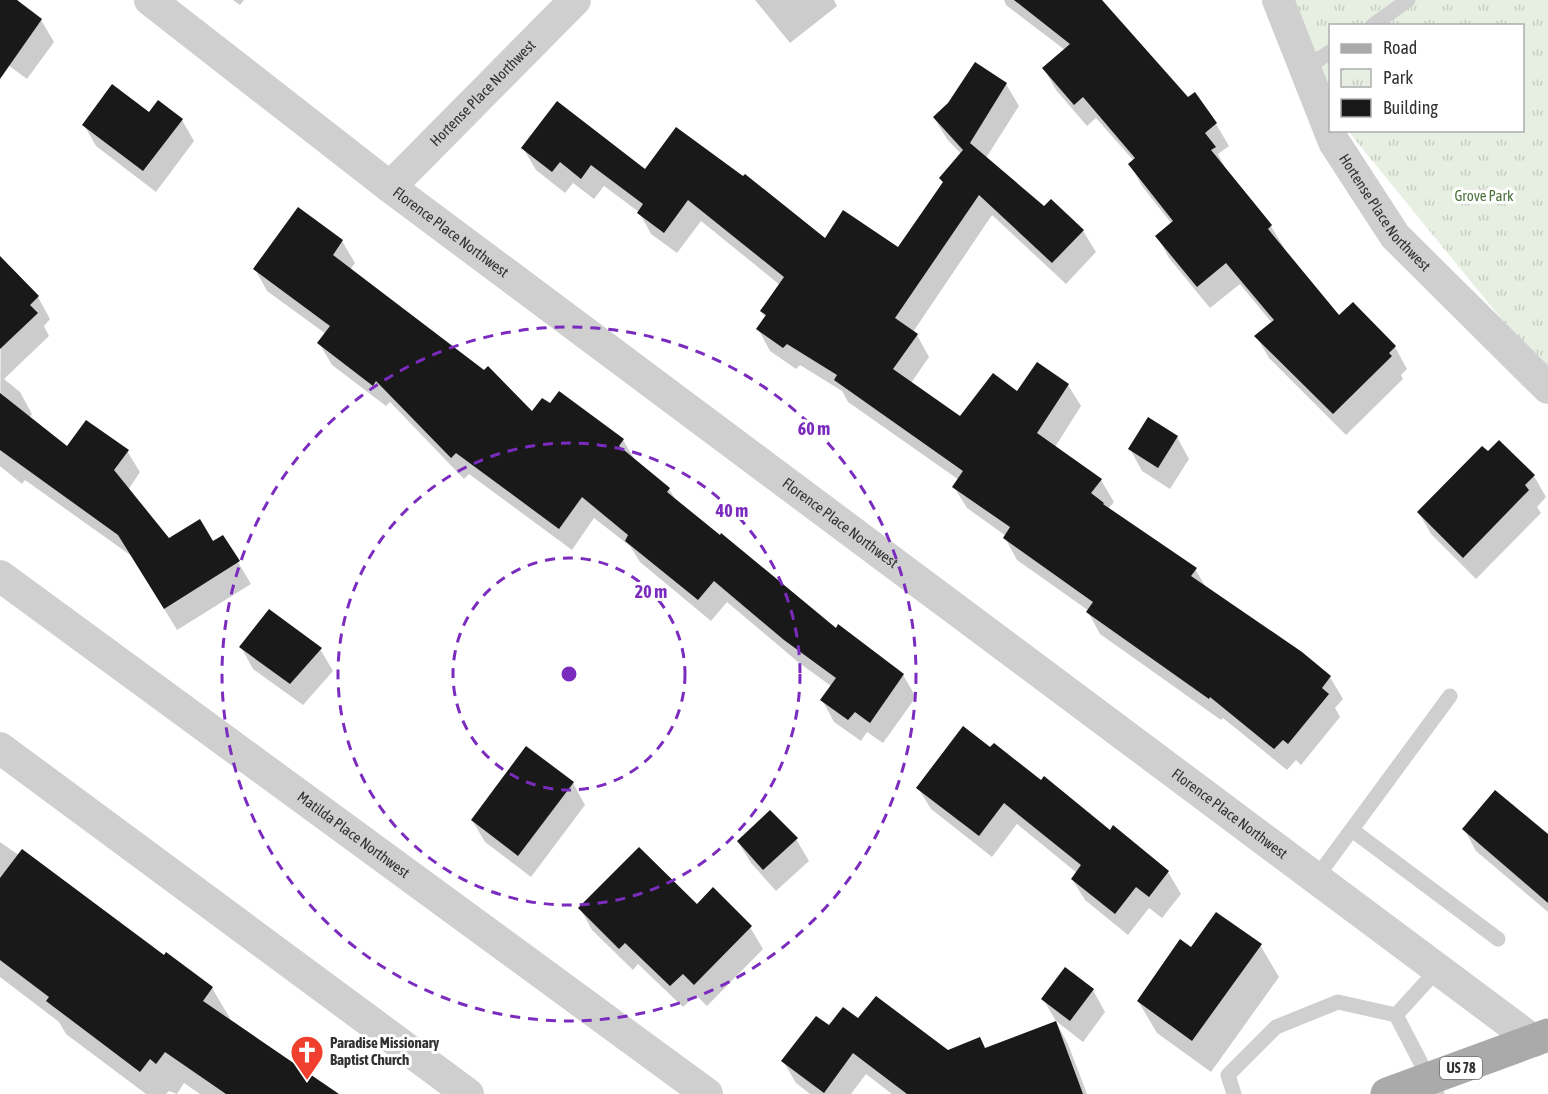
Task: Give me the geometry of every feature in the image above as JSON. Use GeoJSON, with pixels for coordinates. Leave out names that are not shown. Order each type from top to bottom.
{"type":"FeatureCollection","features":[{"type":"Feature","properties":{"kind":"main road","name":"US 78"},"geometry":{"type":"LineString","coordinates":[[1388,1094],[1433,1086],[1541,1038]]}},
{"type":"Feature","properties":{"kind":"street","name":"Florence Place Northwest"},"geometry":{"type":"LineString","coordinates":[[150,0],[390,187],[1438,969],[1541,1038]]}},
{"type":"Feature","properties":{"kind":"street","name":"Hortense Place Northwest"},"geometry":{"type":"LineString","coordinates":[[390,187],[575,0]]}},
{"type":"Feature","properties":{"kind":"street","name":"Hortense Place Northwest"},"geometry":{"type":"LineString","coordinates":[[1278,0],[1318,60],[1329,113]]}},
{"type":"Feature","properties":{"kind":"street","name":"Hortense Place Northwest"},"geometry":{"type":"LineString","coordinates":[[1333,132],[1335,142],[1395,236],[1548,388]]}},
{"type":"Feature","properties":{"kind":"street","name":"Matilda Place Northwest"},"geometry":{"type":"LineString","coordinates":[[0,576],[706,1094]]}},
{"type":"Feature","properties":{"kind":"street"},"geometry":{"type":"LineString","coordinates":[[0,748],[468,1094]]}},
{"type":"Feature","properties":{"kind":"lane"},"geometry":{"type":"LineString","coordinates":[[1375,24],[1408,0]]}},
{"type":"Feature","properties":{"kind":"lane"},"geometry":{"type":"LineString","coordinates":[[1316,878],[1450,696]]}},
{"type":"Feature","properties":{"kind":"lane"},"geometry":{"type":"LineString","coordinates":[[1352,830],[1498,939]]}},
{"type":"Feature","properties":{"kind":"lane"},"geometry":{"type":"LineString","coordinates":[[1396,1015],[1438,969]]}},
{"type":"Feature","properties":{"kind":"lane"},"geometry":{"type":"LineString","coordinates":[[1234,1094],[1228,1075],[1276,1027],[1338,1002],[1396,1015],[1433,1086]]}},
{"type":"Feature","properties":{"kind":"green space","name":"Grove Park"},"geometry":{"type":"Polygon","coordinates":[[[1283,0],[1548,0],[1548,376],[1349,132],[1524,132],[1524,24],[1329,24],[1329,100],[1283,0]]]}},
{"type":"Feature","properties":{"kind":"building"},"geometry":{"type":"Polygon","coordinates":[[[0,0],[17,0],[42,19],[0,79],[0,0]]]}},
{"type":"Feature","properties":{"kind":"building"},"geometry":{"type":"Polygon","coordinates":[[[1014,0],[1102,0],[1188,97],[1195,92],[1217,123],[1205,133],[1216,147],[1211,150],[1272,225],[1268,229],[1339,315],[1353,302],[1396,346],[1389,353],[1392,356],[1333,414],[1254,336],[1274,320],[1226,263],[1197,287],[1155,236],[1173,221],[1128,164],[1135,158],[1083,97],[1074,105],[1042,68],[1070,44],[1014,0]]]}},
{"type":"Feature","properties":{"kind":"building"},"geometry":{"type":"Polygon","coordinates":[[[975,62],[1007,83],[970,143],[1044,206],[1051,199],[1084,230],[1052,263],[979,195],[895,318],[918,334],[893,369],[960,416],[993,373],[1017,391],[1037,362],[1069,384],[1037,433],[1102,479],[1091,493],[1103,504],[1197,568],[1191,576],[1302,652],[1331,676],[1322,688],[1329,694],[1288,744],[1283,740],[1274,749],[1210,697],[1209,699],[1086,612],[1093,602],[1003,538],[1010,527],[952,487],[963,471],[834,380],[837,375],[787,344],[783,348],[756,329],[766,315],[760,311],[784,277],[688,200],[664,233],[637,213],[643,204],[591,165],[581,179],[560,162],[552,172],[521,148],[557,101],[645,169],[676,127],[743,176],[745,174],[825,238],[843,210],[898,247],[943,182],[939,178],[963,150],[933,117],[948,103],[975,62]]]}},
{"type":"Feature","properties":{"kind":"building"},"geometry":{"type":"Polygon","coordinates":[[[112,84],[149,112],[158,100],[183,119],[143,171],[82,125],[112,84]]]}},
{"type":"Feature","properties":{"kind":"building"},"geometry":{"type":"Polygon","coordinates":[[[298,207],[343,240],[333,255],[484,370],[488,366],[532,411],[542,398],[550,403],[559,391],[624,439],[619,446],[670,488],[667,492],[720,535],[721,533],[836,628],[838,624],[904,674],[870,723],[855,712],[848,720],[820,700],[836,678],[784,640],[714,581],[698,600],[625,541],[628,535],[582,497],[559,529],[456,453],[451,458],[376,381],[373,386],[317,343],[330,326],[253,269],[298,207]]]}},
{"type":"Feature","properties":{"kind":"building"},"geometry":{"type":"Polygon","coordinates":[[[0,256],[39,296],[30,305],[38,313],[0,349],[0,256]]]}},
{"type":"Feature","properties":{"kind":"building"},"geometry":{"type":"Polygon","coordinates":[[[0,393],[67,446],[86,420],[129,450],[114,470],[169,538],[200,519],[213,541],[223,535],[240,561],[164,609],[118,535],[0,450],[0,393]]]}},
{"type":"Feature","properties":{"kind":"building"},"geometry":{"type":"Polygon","coordinates":[[[1148,417],[1178,436],[1158,468],[1128,449],[1148,417]]]}},
{"type":"Feature","properties":{"kind":"building"},"geometry":{"type":"Polygon","coordinates":[[[1499,440],[1535,475],[1525,485],[1529,490],[1463,558],[1417,512],[1482,446],[1488,451],[1499,440]]]}},
{"type":"Feature","properties":{"kind":"building"},"geometry":{"type":"Polygon","coordinates":[[[269,609],[322,648],[290,684],[239,647],[269,609]]]}},
{"type":"Feature","properties":{"kind":"building"},"geometry":{"type":"Polygon","coordinates":[[[963,726],[990,747],[994,743],[1041,780],[1044,776],[1110,830],[1113,825],[1169,871],[1149,897],[1136,887],[1115,914],[1071,879],[1081,865],[1004,803],[979,836],[916,788],[963,726]]]}},
{"type":"Feature","properties":{"kind":"building"},"geometry":{"type":"Polygon","coordinates":[[[526,746],[574,782],[518,856],[471,820],[526,746]]]}},
{"type":"Feature","properties":{"kind":"building"},"geometry":{"type":"Polygon","coordinates":[[[1495,790],[1548,834],[1548,903],[1462,829],[1495,790]]]}},
{"type":"Feature","properties":{"kind":"building"},"geometry":{"type":"Polygon","coordinates":[[[770,810],[798,838],[763,870],[737,841],[770,810]]]}},
{"type":"Feature","properties":{"kind":"building"},"geometry":{"type":"Polygon","coordinates":[[[639,847],[697,904],[713,887],[752,926],[694,985],[683,974],[670,986],[625,943],[619,949],[578,908],[639,847]]]}},
{"type":"Feature","properties":{"kind":"building"},"geometry":{"type":"Polygon","coordinates":[[[22,849],[164,955],[166,952],[213,987],[203,1001],[339,1094],[226,1094],[165,1052],[156,1064],[150,1059],[140,1072],[46,1001],[49,997],[0,960],[0,878],[22,849]]]}},
{"type":"Feature","properties":{"kind":"building"},"geometry":{"type":"Polygon","coordinates":[[[1216,912],[1262,944],[1192,1041],[1137,1001],[1180,939],[1191,947],[1216,912]]]}},
{"type":"Feature","properties":{"kind":"building"},"geometry":{"type":"Polygon","coordinates":[[[1065,967],[1094,989],[1070,1021],[1041,999],[1065,967]]]}},
{"type":"Feature","properties":{"kind":"building"},"geometry":{"type":"Polygon","coordinates":[[[876,996],[948,1050],[980,1037],[985,1048],[1056,1021],[1083,1094],[907,1094],[853,1053],[824,1093],[781,1061],[816,1016],[829,1025],[843,1007],[858,1018],[876,996]]]}},
{"type":"Feature","properties":{"kind":"place","name":"Paradise Missionary Baptist Church"},"geometry":{"type":"Point","coordinates":[307,1081]}}]}
